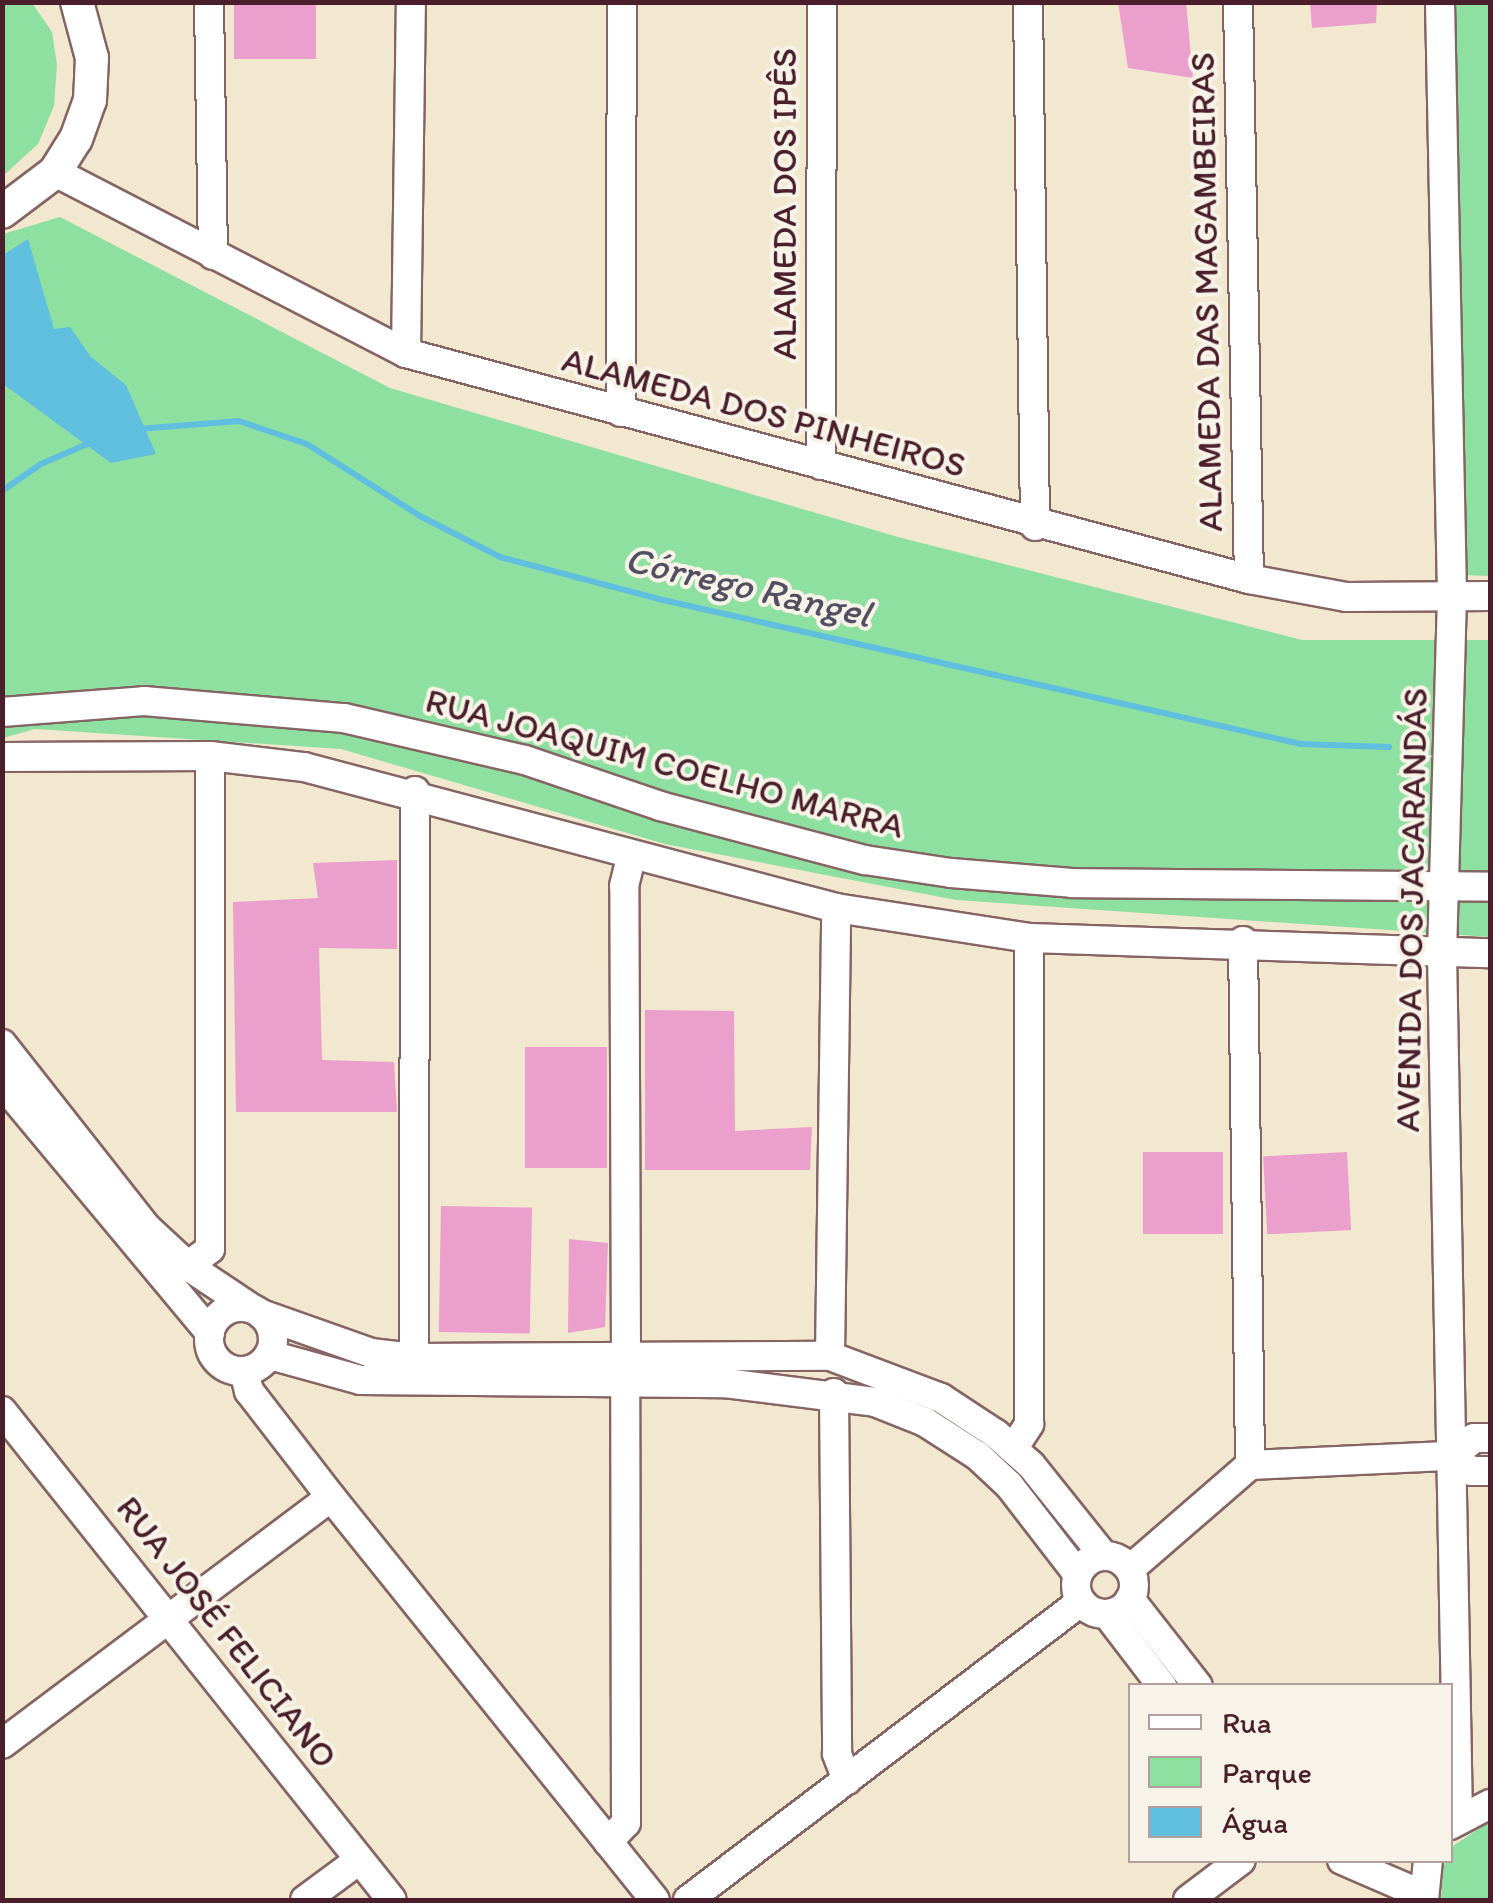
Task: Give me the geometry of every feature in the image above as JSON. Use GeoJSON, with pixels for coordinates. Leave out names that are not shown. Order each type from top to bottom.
{"type":"FeatureCollection","features":[{"type":"Feature","properties":{"kind":"main road"},"geometry":{"type":"LineString","coordinates":[[2,212],[55,172],[90,100],[92,58],[78,2]]}},
{"type":"Feature","properties":{"kind":"street"},"geometry":{"type":"LineString","coordinates":[[210,2],[213,256]]}},
{"type":"Feature","properties":{"kind":"street"},"geometry":{"type":"LineString","coordinates":[[406,353],[411,2]]}},
{"type":"Feature","properties":{"kind":"street"},"geometry":{"type":"LineString","coordinates":[[621,412],[622,2]]}},
{"type":"Feature","properties":{"kind":"street","name":"ALAMEDA DOS IPÊS"},"geometry":{"type":"LineString","coordinates":[[821,465],[822,2]]}},
{"type":"Feature","properties":{"kind":"street"},"geometry":{"type":"LineString","coordinates":[[1028,2],[1035,526]]}},
{"type":"Feature","properties":{"kind":"street","name":"ALAMEDA DAS MAGAMBEIRAS"},"geometry":{"type":"LineString","coordinates":[[1238,2],[1249,580]]}},
{"type":"Feature","properties":{"kind":"street","name":"AVENIDA DOS JACARANDÁS"},"geometry":{"type":"LineString","coordinates":[[1440,2],[1452,596],[1442,953],[1452,1456],[1454,1822]]}},
{"type":"Feature","properties":{"kind":"street","name":"ALAMEDA DOS PINHEIROS"},"geometry":{"type":"LineString","coordinates":[[55,172],[406,353],[1035,526],[1249,580],[1346,597],[1490,596]]}},
{"type":"Feature","properties":{"kind":"street","name":"RUA JOAQUIM COELHO MARRA"},"geometry":{"type":"LineString","coordinates":[[2,712],[144,700],[344,718],[525,760],[660,806],[865,860],[951,873],[1072,882],[1490,887]]}},
{"type":"Feature","properties":{"kind":"street"},"geometry":{"type":"LineString","coordinates":[[2,758],[210,756],[414,791],[632,856],[836,908],[1029,938],[1243,941],[1490,953]]}},
{"type":"Feature","properties":{"kind":"street"},"geometry":{"type":"LineString","coordinates":[[188,1266],[210,1248],[210,756]]}},
{"type":"Feature","properties":{"kind":"street"},"geometry":{"type":"LineString","coordinates":[[414,791],[414,1358]]}},
{"type":"Feature","properties":{"kind":"street"},"geometry":{"type":"LineString","coordinates":[[626,1355],[624,886],[632,856]]}},
{"type":"Feature","properties":{"kind":"street"},"geometry":{"type":"LineString","coordinates":[[830,1356],[836,908]]}},
{"type":"Feature","properties":{"kind":"street"},"geometry":{"type":"LineString","coordinates":[[1013,1450],[1028,1424],[1029,938]]}},
{"type":"Feature","properties":{"kind":"street"},"geometry":{"type":"LineString","coordinates":[[1243,941],[1250,1464]]}},
{"type":"Feature","properties":{"kind":"street"},"geometry":{"type":"LineString","coordinates":[[2,1044],[147,1228],[188,1266],[256,1311],[371,1353],[414,1358],[830,1356],[940,1398],[1013,1450],[1103,1555],[1130,1569]]}},
{"type":"Feature","properties":{"kind":"street"},"geometry":{"type":"LineString","coordinates":[[2,1083],[210,1333],[215,1359],[244,1372],[250,1391],[331,1497],[655,1900]]}},
{"type":"Feature","properties":{"kind":"street"},"geometry":{"type":"LineString","coordinates":[[210,1333],[228,1310],[256,1311],[274,1334],[270,1356]]}},
{"type":"Feature","properties":{"kind":"street"},"geometry":{"type":"LineString","coordinates":[[244,1372],[270,1356],[360,1380],[625,1383],[834,1393],[925,1422],[978,1456],[1106,1605],[1160,1683]]}},
{"type":"Feature","properties":{"kind":"street"},"geometry":{"type":"LineString","coordinates":[[608,1842],[626,1824],[625,1383]]}},
{"type":"Feature","properties":{"kind":"street"},"geometry":{"type":"LineString","coordinates":[[834,1393],[838,1754],[847,1780]]}},
{"type":"Feature","properties":{"kind":"street","name":"RUA JOSÉ FELICIANO"},"geometry":{"type":"LineString","coordinates":[[2,1411],[392,1900]]}},
{"type":"Feature","properties":{"kind":"street"},"geometry":{"type":"LineString","coordinates":[[688,1900],[847,1780],[1106,1605],[1130,1569],[1250,1464],[1452,1456],[1474,1438],[1490,1438]]}},
{"type":"Feature","properties":{"kind":"street"},"geometry":{"type":"LineString","coordinates":[[1452,1456],[1471,1471],[1490,1471]]}},
{"type":"Feature","properties":{"kind":"street"},"geometry":{"type":"LineString","coordinates":[[2,1744],[331,1497]]}},
{"type":"Feature","properties":{"kind":"street"},"geometry":{"type":"LineString","coordinates":[[1078,1573],[1103,1555]]}},
{"type":"Feature","properties":{"kind":"street"},"geometry":{"type":"LineString","coordinates":[[1106,1605],[1195,1683]]}},
{"type":"Feature","properties":{"kind":"street"},"geometry":{"type":"LineString","coordinates":[[1454,1822],[1490,1804]]}},
{"type":"Feature","properties":{"kind":"street"},"geometry":{"type":"LineString","coordinates":[[305,1900],[359,1860]]}},
{"type":"Feature","properties":{"kind":"street"},"geometry":{"type":"LineString","coordinates":[[1188,1900],[1237,1863]]}},
{"type":"Feature","properties":{"kind":"street"},"geometry":{"type":"LineString","coordinates":[[1349,1863],[1416,1892],[1422,1900]]}},
{"type":"Feature","properties":{"kind":"street"},"geometry":{"type":"LineString","coordinates":[[1422,1900],[1428,1863]]}},
{"type":"Feature","properties":{"kind":"green space"},"geometry":{"type":"Polygon","coordinates":[[[2,3],[32,3],[52,32],[57,65],[54,106],[38,144],[3,176],[2,3]]]}},
{"type":"Feature","properties":{"kind":"green space"},"geometry":{"type":"Polygon","coordinates":[[[1456,3],[1490,3],[1490,576],[1462,575],[1456,3]]]}},
{"type":"Feature","properties":{"kind":"green space"},"geometry":{"type":"Polygon","coordinates":[[[60,217],[390,388],[898,537],[1302,640],[1490,640],[1490,937],[956,900],[665,844],[341,749],[35,729],[3,738],[3,234],[60,217]]]}},
{"type":"Feature","properties":{"kind":"green space"},"geometry":{"type":"Polygon","coordinates":[[[1490,1821],[1490,1900],[1441,1900],[1443,1867],[1445,1863],[1453,1863],[1453,1846],[1490,1821]]]}},
{"type":"Feature","properties":{"kind":"water"},"geometry":{"type":"Polygon","coordinates":[[[28,239],[54,329],[70,327],[91,357],[126,385],[156,454],[111,463],[3,384],[3,255],[28,239]]]}},
{"type":"Feature","properties":{"kind":"building"},"geometry":{"type":"Polygon","coordinates":[[[234,2],[316,2],[316,59],[234,59],[234,2]]]}},
{"type":"Feature","properties":{"kind":"building"},"geometry":{"type":"Polygon","coordinates":[[[1118,2],[1186,2],[1193,78],[1128,68],[1118,2]]]}},
{"type":"Feature","properties":{"kind":"building"},"geometry":{"type":"Polygon","coordinates":[[[1310,2],[1377,2],[1376,23],[1312,28],[1310,2]]]}},
{"type":"Feature","properties":{"kind":"building"},"geometry":{"type":"Polygon","coordinates":[[[397,860],[397,949],[319,948],[322,1060],[394,1062],[397,1112],[236,1112],[233,902],[318,898],[313,863],[397,860]]]}},
{"type":"Feature","properties":{"kind":"building"},"geometry":{"type":"Polygon","coordinates":[[[645,1010],[734,1011],[735,1131],[812,1127],[810,1170],[645,1170],[645,1010]]]}},
{"type":"Feature","properties":{"kind":"building"},"geometry":{"type":"Polygon","coordinates":[[[525,1047],[607,1047],[607,1168],[525,1168],[525,1047]]]}},
{"type":"Feature","properties":{"kind":"building"},"geometry":{"type":"Polygon","coordinates":[[[1143,1152],[1223,1152],[1223,1234],[1143,1234],[1143,1152]]]}},
{"type":"Feature","properties":{"kind":"building"},"geometry":{"type":"Polygon","coordinates":[[[1347,1152],[1351,1230],[1267,1234],[1263,1156],[1347,1152]]]}},
{"type":"Feature","properties":{"kind":"building"},"geometry":{"type":"Polygon","coordinates":[[[441,1206],[532,1208],[530,1334],[439,1332],[441,1206]]]}},
{"type":"Feature","properties":{"kind":"building"},"geometry":{"type":"Polygon","coordinates":[[[569,1239],[608,1243],[605,1327],[568,1333],[569,1239]]]}},
{"type":"Feature","properties":{"kind":"waterway","name":"Córrego Rangel"},"geometry":{"type":"LineString","coordinates":[[138,429],[239,421],[307,444],[420,516],[500,557],[663,600],[1301,744],[1389,747]]}},
{"type":"Feature","properties":{"kind":"waterway"},"geometry":{"type":"LineString","coordinates":[[2,491],[41,464],[92,442]]}}]}
